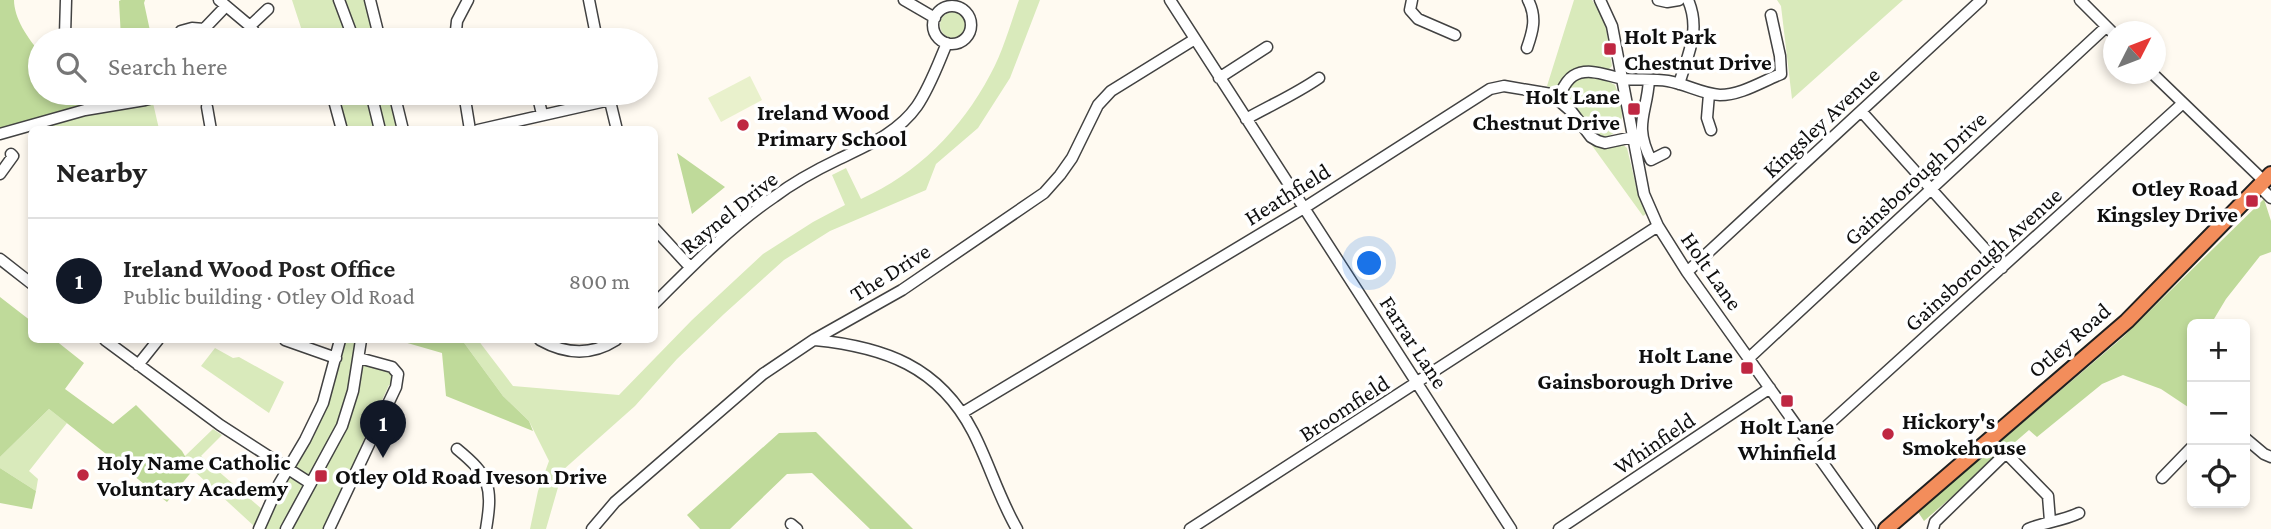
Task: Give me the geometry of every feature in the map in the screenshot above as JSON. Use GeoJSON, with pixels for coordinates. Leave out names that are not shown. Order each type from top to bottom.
{"type":"FeatureCollection","features":[{"type":"Feature","properties":{"kind":"highway","name":"Otley Road"},"geometry":{"type":"LineString","coordinates":[[1886,529],[2127,321],[2265,180]]}},
{"type":"Feature","properties":{"kind":"street"},"geometry":{"type":"LineString","coordinates":[[65,28],[66,0]]}},
{"type":"Feature","properties":{"kind":"street"},"geometry":{"type":"LineString","coordinates":[[339,0],[350,28]]}},
{"type":"Feature","properties":{"kind":"street"},"geometry":{"type":"LineString","coordinates":[[370,0],[377,28]]}},
{"type":"Feature","properties":{"kind":"street"},"geometry":{"type":"LineString","coordinates":[[457,28],[457,20],[468,0]]}},
{"type":"Feature","properties":{"kind":"street"},"geometry":{"type":"LineString","coordinates":[[589,0],[595,28]]}},
{"type":"Feature","properties":{"kind":"street"},"geometry":{"type":"LineString","coordinates":[[904,0],[934,18],[937,36],[947,43]]}},
{"type":"Feature","properties":{"kind":"street","name":"Farrar Lane"},"geometry":{"type":"LineString","coordinates":[[1170,0],[1511,529]]}},
{"type":"Feature","properties":{"kind":"street"},"geometry":{"type":"LineString","coordinates":[[1412,0],[1410,10],[1414,17],[1455,35]]}},
{"type":"Feature","properties":{"kind":"street"},"geometry":{"type":"LineString","coordinates":[[1527,48],[1534,22],[1533,9],[1528,0]]}},
{"type":"Feature","properties":{"kind":"street","name":"Holt Lane"},"geometry":{"type":"LineString","coordinates":[[1600,0],[1612,26],[1644,194],[1658,226],[1687,272],[1870,529]]}},
{"type":"Feature","properties":{"kind":"street"},"geometry":{"type":"LineString","coordinates":[[1658,0],[1679,0]]}},
{"type":"Feature","properties":{"kind":"street"},"geometry":{"type":"LineString","coordinates":[[1679,84],[1695,31],[1695,21],[1688,0]]}},
{"type":"Feature","properties":{"kind":"street","name":"Kingsley Avenue"},"geometry":{"type":"LineString","coordinates":[[1687,272],[1981,0]]}},
{"type":"Feature","properties":{"kind":"street"},"geometry":{"type":"LineString","coordinates":[[2080,0],[2103,23]]}},
{"type":"Feature","properties":{"kind":"street"},"geometry":{"type":"LineString","coordinates":[[205,28],[222,3],[250,26],[268,9]]}},
{"type":"Feature","properties":{"kind":"street","name":"Raynel Drive"},"geometry":{"type":"LineString","coordinates":[[658,300],[737,225],[776,195],[802,178],[863,149],[896,128],[918,105],[947,43],[959,42],[969,34],[971,21],[960,4],[942,9],[934,18]]}},
{"type":"Feature","properties":{"kind":"street"},"geometry":{"type":"LineString","coordinates":[[1633,137],[1605,142],[1591,137],[1558,98],[1566,82],[1573,76],[1594,73],[1622,79],[1679,84],[1709,94],[1734,93],[1781,74],[1771,15]]}},
{"type":"Feature","properties":{"kind":"street","name":"Gainsborough Drive"},"geometry":{"type":"LineString","coordinates":[[1749,358],[1931,189],[2103,36]]}},
{"type":"Feature","properties":{"kind":"street","name":"The Drive"},"geometry":{"type":"LineString","coordinates":[[592,529],[615,502],[763,374],[902,289],[1044,193],[1072,158],[1094,113],[1105,98],[1131,78],[1195,39]]}},
{"type":"Feature","properties":{"kind":"street"},"geometry":{"type":"LineString","coordinates":[[1219,78],[1267,47]]}},
{"type":"Feature","properties":{"kind":"street"},"geometry":{"type":"LineString","coordinates":[[1246,119],[1289,99],[1319,78]]}},
{"type":"Feature","properties":{"kind":"street"},"geometry":{"type":"LineString","coordinates":[[1649,80],[1640,124],[1644,148],[1651,160],[1664,153]]}},
{"type":"Feature","properties":{"kind":"street"},"geometry":{"type":"LineString","coordinates":[[2163,84],[2265,180],[2271,198]]}},
{"type":"Feature","properties":{"kind":"street","name":"Heathfield"},"geometry":{"type":"LineString","coordinates":[[962,413],[1304,208],[1490,89],[1504,86],[1551,94],[1558,98]]}},
{"type":"Feature","properties":{"kind":"street"},"geometry":{"type":"LineString","coordinates":[[1709,94],[1707,118],[1711,130]]}},
{"type":"Feature","properties":{"kind":"street","name":"Gainsborough Avenue"},"geometry":{"type":"LineString","coordinates":[[1808,443],[2183,103]]}},
{"type":"Feature","properties":{"kind":"street"},"geometry":{"type":"LineString","coordinates":[[28,126],[85,110],[115,105]]}},
{"type":"Feature","properties":{"kind":"street"},"geometry":{"type":"LineString","coordinates":[[335,105],[341,126]]}},
{"type":"Feature","properties":{"kind":"street"},"geometry":{"type":"LineString","coordinates":[[375,105],[379,126]]}},
{"type":"Feature","properties":{"kind":"street"},"geometry":{"type":"LineString","coordinates":[[397,105],[402,126]]}},
{"type":"Feature","properties":{"kind":"street"},"geometry":{"type":"LineString","coordinates":[[466,105],[469,126]]}},
{"type":"Feature","properties":{"kind":"street"},"geometry":{"type":"LineString","coordinates":[[540,105],[542,114]]}},
{"type":"Feature","properties":{"kind":"street"},"geometry":{"type":"LineString","coordinates":[[494,126],[576,105]]}},
{"type":"Feature","properties":{"kind":"street"},"geometry":{"type":"LineString","coordinates":[[611,105],[616,126]]}},
{"type":"Feature","properties":{"kind":"street"},"geometry":{"type":"LineString","coordinates":[[206,107],[210,126]]}},
{"type":"Feature","properties":{"kind":"street"},"geometry":{"type":"LineString","coordinates":[[1861,111],[2002,268]]}},
{"type":"Feature","properties":{"kind":"street"},"geometry":{"type":"LineString","coordinates":[[0,134],[28,126]]}},
{"type":"Feature","properties":{"kind":"street"},"geometry":{"type":"LineString","coordinates":[[0,174],[13,156],[11,154]]}},
{"type":"Feature","properties":{"kind":"street","name":"Broomfield"},"geometry":{"type":"LineString","coordinates":[[1189,529],[1658,226]]}},
{"type":"Feature","properties":{"kind":"street"},"geometry":{"type":"LineString","coordinates":[[658,232],[690,267]]}},
{"type":"Feature","properties":{"kind":"street"},"geometry":{"type":"LineString","coordinates":[[0,259],[28,281]]}},
{"type":"Feature","properties":{"kind":"street"},"geometry":{"type":"LineString","coordinates":[[848,320],[848,344]]}},
{"type":"Feature","properties":{"kind":"street"},"geometry":{"type":"LineString","coordinates":[[815,340],[882,351],[905,360],[933,380],[962,413],[973,432],[1007,513],[1017,529]]}},
{"type":"Feature","properties":{"kind":"street"},"geometry":{"type":"LineString","coordinates":[[109,343],[220,425],[310,483]]}},
{"type":"Feature","properties":{"kind":"street"},"geometry":{"type":"LineString","coordinates":[[138,365],[156,343]]}},
{"type":"Feature","properties":{"kind":"street"},"geometry":{"type":"LineString","coordinates":[[294,343],[336,358]]}},
{"type":"Feature","properties":{"kind":"street"},"geometry":{"type":"LineString","coordinates":[[259,529],[287,469],[323,403],[339,343]]}},
{"type":"Feature","properties":{"kind":"street"},"geometry":{"type":"LineString","coordinates":[[291,527],[310,483],[342,426],[353,391],[361,343]]}},
{"type":"Feature","properties":{"kind":"street"},"geometry":{"type":"LineString","coordinates":[[545,343],[554,348],[583,352],[610,343]]}},
{"type":"Feature","properties":{"kind":"street"},"geometry":{"type":"LineString","coordinates":[[329,529],[396,387],[398,374],[392,368],[359,358]]}},
{"type":"Feature","properties":{"kind":"street","name":"Whinfield"},"geometry":{"type":"LineString","coordinates":[[1559,529],[1770,388]]}},
{"type":"Feature","properties":{"kind":"street"},"geometry":{"type":"LineString","coordinates":[[2250,442],[2271,457]]}},
{"type":"Feature","properties":{"kind":"street"},"geometry":{"type":"LineString","coordinates":[[457,449],[477,465],[486,479],[490,504],[486,529]]}},
{"type":"Feature","properties":{"kind":"street"},"geometry":{"type":"LineString","coordinates":[[2162,478],[2187,452]]}},
{"type":"Feature","properties":{"kind":"street"},"geometry":{"type":"LineString","coordinates":[[1933,529],[1935,522],[2006,453],[2048,496],[2050,521]]}},
{"type":"Feature","properties":{"kind":"street"},"geometry":{"type":"LineString","coordinates":[[2028,529],[2050,521],[2066,525],[2079,513]]}},
{"type":"Feature","properties":{"kind":"green space"},"geometry":{"type":"Polygon","coordinates":[[[0,0],[14,0],[16,14],[28,37],[28,105],[82,105],[0,129],[0,0]]]}},
{"type":"Feature","properties":{"kind":"green space"},"geometry":{"type":"Polygon","coordinates":[[[145,0],[149,28],[120,28],[119,1],[145,0]]]}},
{"type":"Feature","properties":{"kind":"green space"},"geometry":{"type":"Polygon","coordinates":[[[292,0],[367,0],[374,28],[301,28],[292,0]]]}},
{"type":"Feature","properties":{"kind":"green space"},"geometry":{"type":"Polygon","coordinates":[[[1019,0],[1040,0],[1010,78],[978,128],[936,164],[926,190],[830,231],[784,260],[677,359],[635,406],[563,470],[546,529],[530,529],[538,491],[549,461],[529,421],[503,396],[464,343],[480,343],[513,386],[619,395],[692,320],[763,254],[845,205],[832,175],[846,168],[861,199],[901,177],[936,148],[978,95],[1003,48],[1019,0]]]}},
{"type":"Feature","properties":{"kind":"green space"},"geometry":{"type":"Polygon","coordinates":[[[1574,0],[1592,0],[1601,14],[1612,66],[1608,70],[1571,74],[1556,90],[1547,86],[1574,0]]]}},
{"type":"Feature","properties":{"kind":"green space"},"geometry":{"type":"Polygon","coordinates":[[[1777,0],[1903,0],[1792,99],[1781,6],[1777,0]]]}},
{"type":"Feature","properties":{"kind":"green space"},"geometry":{"type":"Polygon","coordinates":[[[953,12],[962,16],[966,25],[962,34],[953,38],[944,34],[940,25],[944,16],[953,12]]]}},
{"type":"Feature","properties":{"kind":"green space"},"geometry":{"type":"Polygon","coordinates":[[[750,76],[762,100],[721,122],[708,98],[750,76]]]}},
{"type":"Feature","properties":{"kind":"green space"},"geometry":{"type":"Polygon","coordinates":[[[1593,77],[1603,78],[1615,85],[1622,108],[1621,123],[1612,134],[1604,138],[1589,130],[1565,95],[1571,83],[1593,77]]]}},
{"type":"Feature","properties":{"kind":"green space"},"geometry":{"type":"Polygon","coordinates":[[[153,105],[158,126],[48,126],[86,114],[153,105]]]}},
{"type":"Feature","properties":{"kind":"green space"},"geometry":{"type":"Polygon","coordinates":[[[335,105],[393,105],[399,126],[341,126],[335,105]]]}},
{"type":"Feature","properties":{"kind":"green space"},"geometry":{"type":"Polygon","coordinates":[[[1588,140],[1622,144],[1627,148],[1638,194],[1646,214],[1643,216],[1588,140]]]}},
{"type":"Feature","properties":{"kind":"green space"},"geometry":{"type":"Polygon","coordinates":[[[677,153],[725,187],[692,214],[677,153]]]}},
{"type":"Feature","properties":{"kind":"green space"},"geometry":{"type":"Polygon","coordinates":[[[2264,199],[2271,221],[2271,252],[2260,256],[2226,299],[2214,319],[2187,319],[2187,406],[2161,389],[2123,375],[2102,384],[2037,437],[2029,430],[1924,521],[1918,512],[2122,338],[2264,199]]]}},
{"type":"Feature","properties":{"kind":"green space"},"geometry":{"type":"Polygon","coordinates":[[[0,297],[28,319],[28,343],[59,343],[84,363],[65,389],[113,424],[136,405],[182,451],[193,470],[167,502],[49,409],[0,457],[0,297]]]}},
{"type":"Feature","properties":{"kind":"green space"},"geometry":{"type":"Polygon","coordinates":[[[339,343],[356,343],[353,361],[390,371],[393,383],[389,385],[324,529],[265,529],[298,461],[339,343]]]}},
{"type":"Feature","properties":{"kind":"green space"},"geometry":{"type":"Polygon","coordinates":[[[407,343],[464,343],[503,396],[529,421],[533,431],[446,396],[442,353],[407,343]]]}},
{"type":"Feature","properties":{"kind":"green space"},"geometry":{"type":"Polygon","coordinates":[[[215,348],[233,358],[239,357],[284,382],[269,413],[201,366],[215,348]]]}},
{"type":"Feature","properties":{"kind":"green space"},"geometry":{"type":"Polygon","coordinates":[[[49,409],[67,423],[29,471],[38,479],[36,491],[0,468],[0,457],[49,409]]]}},
{"type":"Feature","properties":{"kind":"green space"},"geometry":{"type":"Polygon","coordinates":[[[213,429],[222,435],[201,456],[263,510],[254,526],[193,470],[185,456],[213,429]]]}},
{"type":"Feature","properties":{"kind":"green space"},"geometry":{"type":"Polygon","coordinates":[[[816,432],[913,529],[870,529],[812,473],[787,474],[730,529],[700,529],[687,515],[779,433],[816,432]]]}},
{"type":"Feature","properties":{"kind":"green space"},"geometry":{"type":"Polygon","coordinates":[[[0,468],[36,491],[32,509],[0,503],[0,468]]]}},
{"type":"Feature","properties":{"kind":"place","name":"Holt Park Chestnut Drive"},"geometry":{"type":"Point","coordinates":[1610,49]}},
{"type":"Feature","properties":{"kind":"place","name":"Holt Lane Chestnut Drive"},"geometry":{"type":"Point","coordinates":[1634,109]}},
{"type":"Feature","properties":{"kind":"place","name":"Ireland Wood Primary School"},"geometry":{"type":"Point","coordinates":[743,125]}},
{"type":"Feature","properties":{"kind":"place","name":"Otley Road Kingsley Drive"},"geometry":{"type":"Point","coordinates":[2252,201]}},
{"type":"Feature","properties":{"kind":"place","name":"Holt Lane Gainsborough Drive"},"geometry":{"type":"Point","coordinates":[1747,368]}},
{"type":"Feature","properties":{"kind":"place","name":"Holt Lane Whinfield"},"geometry":{"type":"Point","coordinates":[1787,401]}},
{"type":"Feature","properties":{"kind":"place","name":"Hickory's Smokehouse"},"geometry":{"type":"Point","coordinates":[1888,434]}},
{"type":"Feature","properties":{"kind":"place","name":"Ireland Wood Post Office"},"geometry":{"type":"Point","coordinates":[383,458]}},
{"type":"Feature","properties":{"kind":"place","name":"Holy Name Catholic Voluntary Academy"},"geometry":{"type":"Point","coordinates":[83,475]}},
{"type":"Feature","properties":{"kind":"place","name":"Otley Old Road Iveson Drive"},"geometry":{"type":"Point","coordinates":[321,476]}}]}
